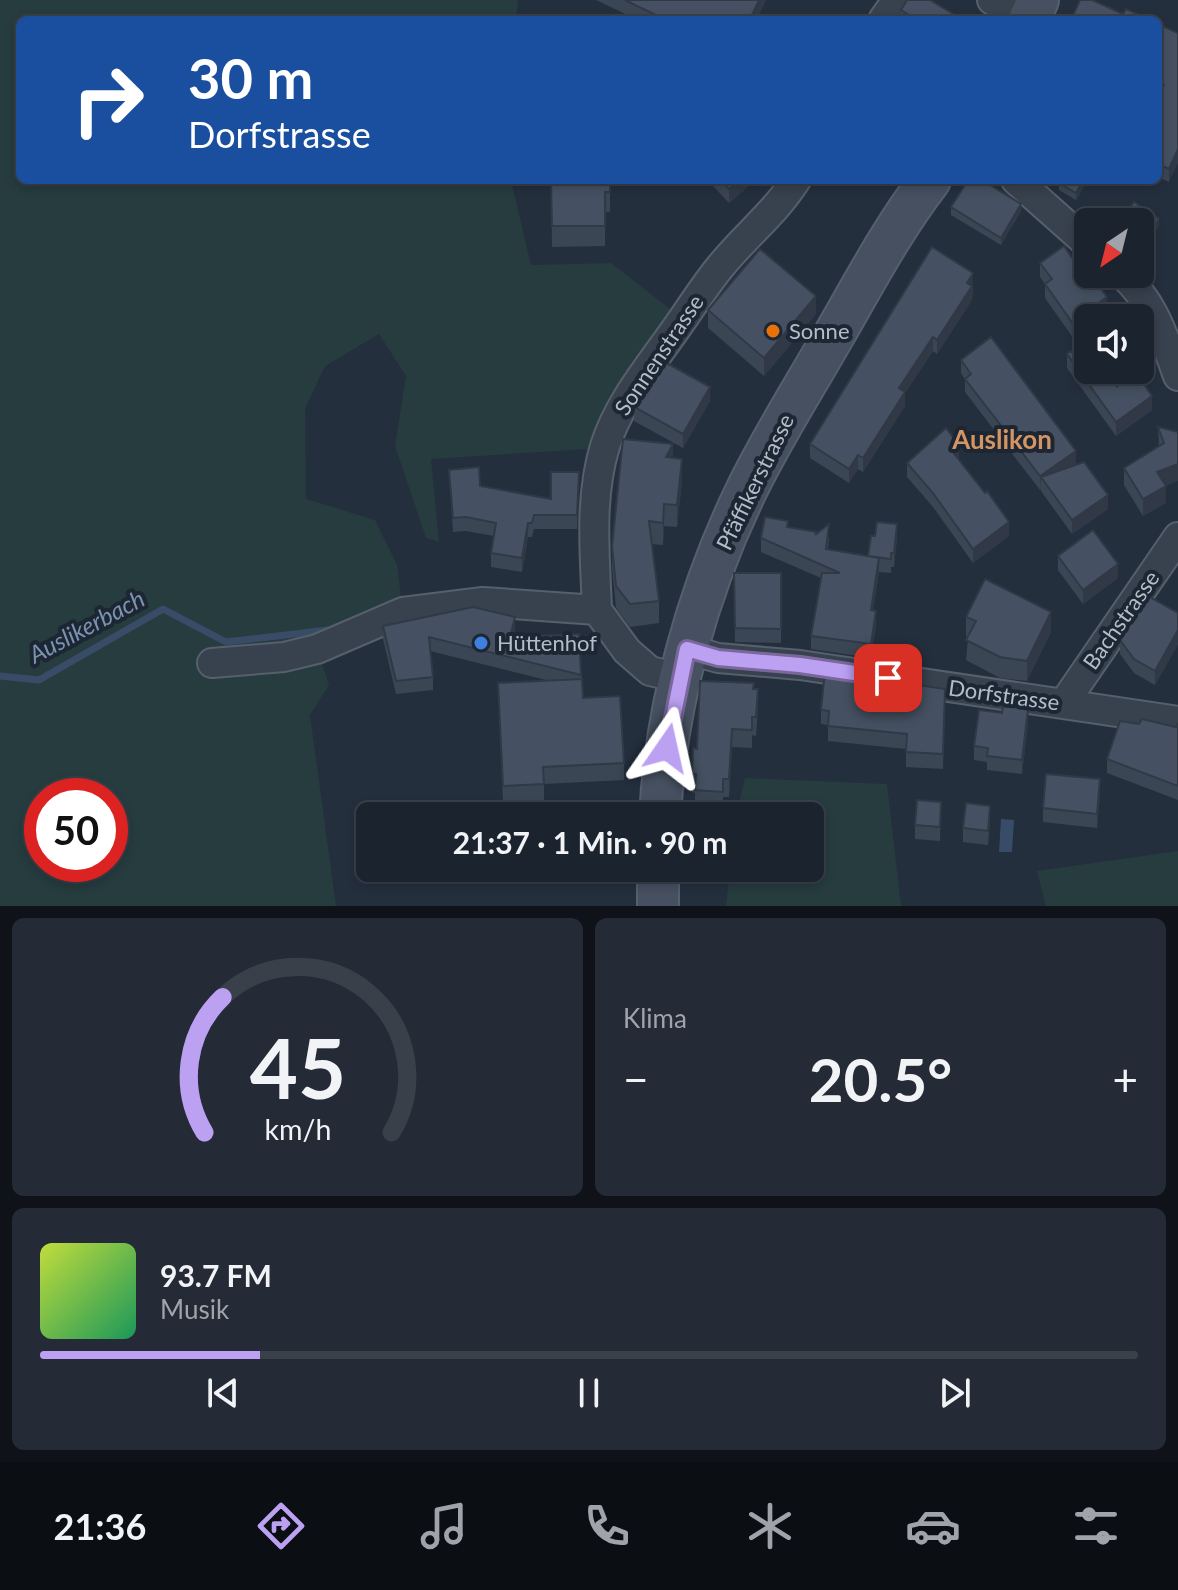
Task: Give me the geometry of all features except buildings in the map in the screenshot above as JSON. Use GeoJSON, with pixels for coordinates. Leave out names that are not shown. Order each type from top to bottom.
{"type":"FeatureCollection","features":[{"type":"Feature","properties":{"kind":"main road","name":"Pfäffikerstrasse"},"geometry":{"type":"LineString","coordinates":[[661,802],[667,748],[684,663],[715,564],[748,488],[871,272],[927,184]]}},
{"type":"Feature","properties":{"kind":"main road"},"geometry":{"type":"LineString","coordinates":[[658,882],[658,906]]}},
{"type":"Feature","properties":{"kind":"street"},"geometry":{"type":"LineString","coordinates":[[992,0],[1021,16]]}},
{"type":"Feature","properties":{"kind":"street","name":"Sonnenstrasse"},"geometry":{"type":"LineString","coordinates":[[597,610],[594,541],[597,482],[604,448],[615,419],[717,270],[778,205],[793,184]]}},
{"type":"Feature","properties":{"kind":"street"},"geometry":{"type":"LineString","coordinates":[[1020,184],[1074,232]]}},
{"type":"Feature","properties":{"kind":"street"},"geometry":{"type":"LineString","coordinates":[[1136,288],[1156,316],[1178,376]]}},
{"type":"Feature","properties":{"kind":"street","name":"Bachstrasse"},"geometry":{"type":"LineString","coordinates":[[1064,703],[1178,537]]}},
{"type":"Feature","properties":{"kind":"street"},"geometry":{"type":"LineString","coordinates":[[212,663],[284,657],[317,649],[403,612],[483,602],[597,610]]}},
{"type":"Feature","properties":{"kind":"street","name":"Dorfstrasse"},"geometry":{"type":"LineString","coordinates":[[597,610],[627,651],[650,671],[718,658],[800,665],[1178,721]]}},
{"type":"Feature","properties":{"kind":"green space"},"geometry":{"type":"Polygon","coordinates":[[[0,0],[518,0],[516,16],[16,16],[16,184],[512,184],[531,265],[611,263],[683,319],[604,448],[431,459],[439,542],[426,538],[395,446],[406,376],[379,334],[325,366],[305,409],[306,499],[375,520],[397,565],[403,612],[317,649],[329,685],[310,715],[336,906],[0,906],[0,0]]]}},
{"type":"Feature","properties":{"kind":"green space"},"geometry":{"type":"Polygon","coordinates":[[[745,778],[887,784],[901,906],[726,906],[729,882],[824,882],[824,802],[739,802],[745,778]]]}},
{"type":"Feature","properties":{"kind":"green space"},"geometry":{"type":"Polygon","coordinates":[[[1178,851],[1178,906],[1046,906],[1037,871],[1178,851]]]}},
{"type":"Feature","properties":{"kind":"water"},"geometry":{"type":"Polygon","coordinates":[[[1001,819],[1014,820],[1012,852],[999,852],[1001,819]]]}},
{"type":"Feature","properties":{"kind":"waterway","name":"Auslikerbach"},"geometry":{"type":"LineString","coordinates":[[0,676],[39,680],[163,609],[226,642],[328,630]]}},
{"type":"Feature","properties":{"kind":"place","name":"Sonne"},"geometry":{"type":"Point","coordinates":[773,331]}},
{"type":"Feature","properties":{"kind":"place","name":"Hüttenhof"},"geometry":{"type":"Point","coordinates":[481,643]}},
{"type":"Feature","properties":{"kind":"district","name":"Auslikon"},"geometry":{"type":"Point","coordinates":[1002,440]}},
{"type":"Feature","properties":{"kind":"route"},"geometry":{"type":"LineString","coordinates":[[667,748],[687,649],[718,658],[800,665],[888,678]]}}]}
